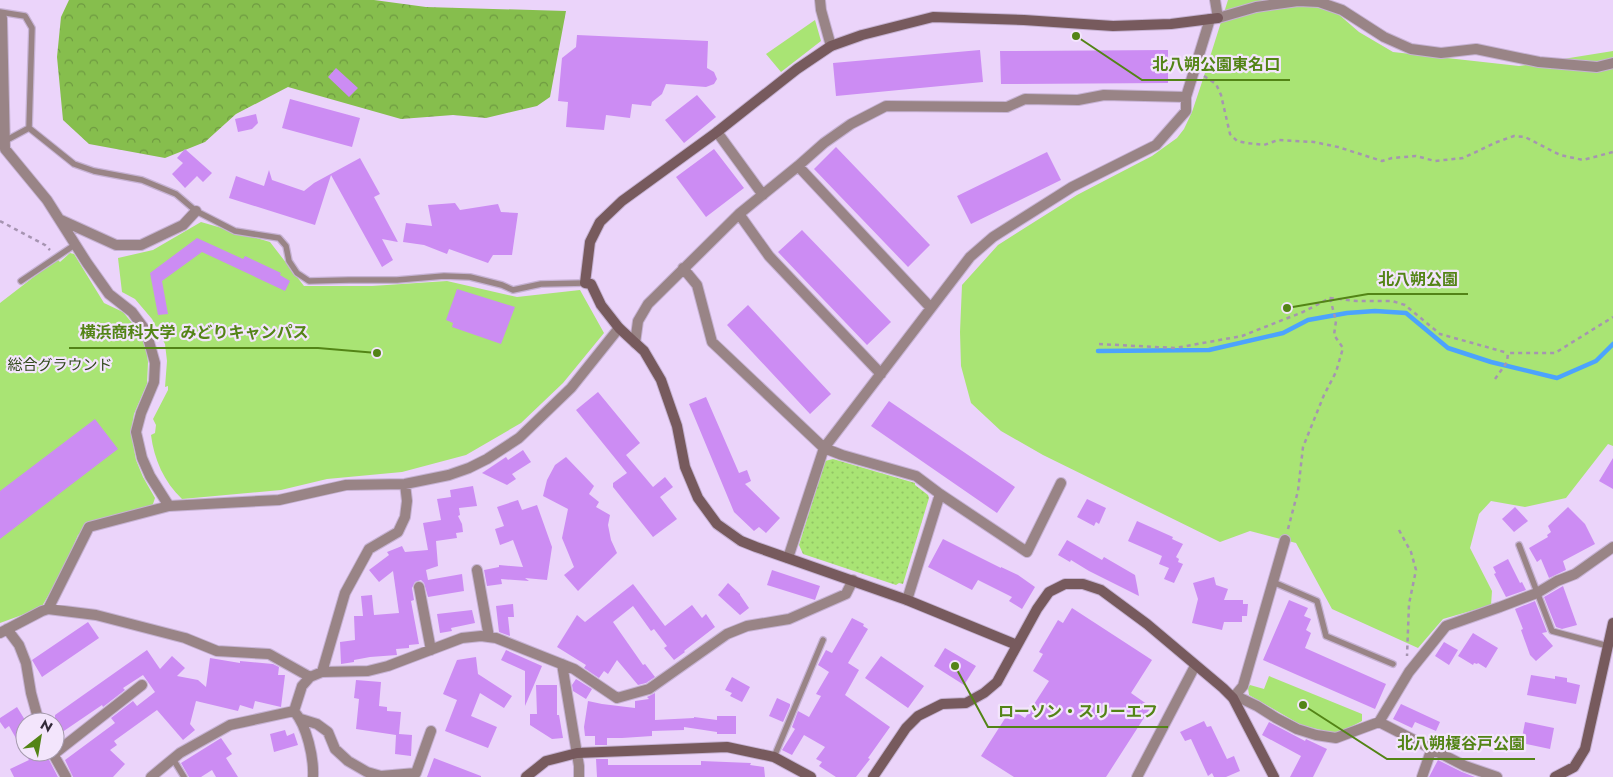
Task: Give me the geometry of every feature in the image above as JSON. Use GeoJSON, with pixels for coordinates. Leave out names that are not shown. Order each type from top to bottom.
{"type":"FeatureCollection","features":[{"type":"Feature","properties":{"kind":"street"},"geometry":{"type":"LineString","coordinates":[[1017,644],[907,600],[741,541],[717,524],[698,498],[685,467],[677,426],[661,380],[644,351],[619,328],[601,305],[591,284],[585,283],[590,242],[600,222],[622,201],[718,132],[797,69],[831,46],[862,34],[933,17],[1024,20],[1113,26],[1171,24],[1214,18],[1256,7],[1298,1],[1319,2],[1342,10],[1384,36],[1410,48],[1442,53],[1476,49],[1539,62],[1598,67],[1613,63]]}},
{"type":"Feature","properties":{"kind":"street"},"geometry":{"type":"LineString","coordinates":[[788,558],[824,448],[970,257],[992,237],[1072,187],[1156,145],[1186,111],[1186,97],[1214,18],[1216,2]]}},
{"type":"Feature","properties":{"kind":"street"},"geometry":{"type":"LineString","coordinates":[[820,5],[831,46]]}},
{"type":"Feature","properties":{"kind":"street"},"geometry":{"type":"LineString","coordinates":[[0,14],[2,18],[3,147],[47,200],[109,294],[132,312],[146,332],[155,363],[154,382],[141,413],[136,432],[142,458],[150,476],[169,506]]}},
{"type":"Feature","properties":{"kind":"street"},"geometry":{"type":"LineString","coordinates":[[636,343],[638,321],[648,304],[682,268],[739,214],[831,138],[851,124],[886,106],[1007,107],[1025,99],[1078,100],[1104,94],[1186,97]]}},
{"type":"Feature","properties":{"kind":"street"},"geometry":{"type":"LineString","coordinates":[[718,132],[762,195]]}},
{"type":"Feature","properties":{"kind":"street"},"geometry":{"type":"LineString","coordinates":[[798,166],[930,307]]}},
{"type":"Feature","properties":{"kind":"street"},"geometry":{"type":"LineString","coordinates":[[60,220],[116,246],[141,245],[183,225],[196,211]]}},
{"type":"Feature","properties":{"kind":"street"},"geometry":{"type":"LineString","coordinates":[[739,214],[770,256],[881,374]]}},
{"type":"Feature","properties":{"kind":"street"},"geometry":{"type":"LineString","coordinates":[[682,268],[697,286],[705,310],[712,342],[824,448],[916,476],[1026,552],[1061,483]]}},
{"type":"Feature","properties":{"kind":"street"},"geometry":{"type":"LineString","coordinates":[[48,609],[88,527],[169,506],[278,500],[346,485],[405,484],[450,475],[469,468],[487,459],[519,438],[570,388],[619,328]]}},
{"type":"Feature","properties":{"kind":"street"},"geometry":{"type":"LineString","coordinates":[[322,672],[349,586],[369,550],[398,532],[404,517],[407,501],[405,484]]}},
{"type":"Feature","properties":{"kind":"street"},"geometry":{"type":"LineString","coordinates":[[907,600],[940,494]]}},
{"type":"Feature","properties":{"kind":"street"},"geometry":{"type":"LineString","coordinates":[[1233,697],[1243,686],[1285,540]]}},
{"type":"Feature","properties":{"kind":"street"},"geometry":{"type":"LineString","coordinates":[[1233,697],[1257,706],[1298,729],[1316,735],[1336,738],[1379,722],[1409,672],[1446,626],[1537,593],[1575,574],[1613,547]]}},
{"type":"Feature","properties":{"kind":"street"},"geometry":{"type":"LineString","coordinates":[[477,570],[489,637]]}},
{"type":"Feature","properties":{"kind":"street"},"geometry":{"type":"LineString","coordinates":[[313,777],[314,763],[298,715],[302,686],[310,676],[322,672],[368,671],[388,666],[462,638],[481,636],[496,638],[562,664],[617,698],[644,691],[654,686],[726,634],[747,626],[789,619],[846,594],[853,580]]}},
{"type":"Feature","properties":{"kind":"street"},"geometry":{"type":"LineString","coordinates":[[874,777],[906,728],[918,716],[942,704],[966,703],[984,693],[997,682],[1037,609],[1049,592],[1065,584],[1083,584],[1101,590],[1147,624],[1233,697],[1274,777]]}},
{"type":"Feature","properties":{"kind":"street"},"geometry":{"type":"LineString","coordinates":[[419,587],[431,650]]}},
{"type":"Feature","properties":{"kind":"street"},"geometry":{"type":"LineString","coordinates":[[36,712],[26,663],[19,645],[4,631],[48,609],[96,615],[184,638],[217,651],[269,654],[310,676]]}},
{"type":"Feature","properties":{"kind":"street"},"geometry":{"type":"LineString","coordinates":[[1555,777],[1574,768],[1585,749],[1613,623]]}},
{"type":"Feature","properties":{"kind":"street"},"geometry":{"type":"LineString","coordinates":[[562,664],[579,777]]}},
{"type":"Feature","properties":{"kind":"street"},"geometry":{"type":"LineString","coordinates":[[1137,777],[1195,666]]}},
{"type":"Feature","properties":{"kind":"street"},"geometry":{"type":"LineString","coordinates":[[65,744],[142,685]]}},
{"type":"Feature","properties":{"kind":"street"},"geometry":{"type":"LineString","coordinates":[[151,777],[180,753],[230,724],[298,715],[317,724],[328,732],[335,748],[360,773],[367,772],[381,776],[417,775],[431,731]]}},
{"type":"Feature","properties":{"kind":"street"},"geometry":{"type":"LineString","coordinates":[[1379,722],[1465,766],[1497,777]]}},
{"type":"Feature","properties":{"kind":"street"},"geometry":{"type":"LineString","coordinates":[[526,777],[546,761],[577,754],[727,747],[774,757],[796,773],[811,777]]}},
{"type":"Feature","properties":{"kind":"street"},"geometry":{"type":"LineString","coordinates":[[1422,777],[1432,748]]}},
{"type":"Feature","properties":{"kind":"street"},"geometry":{"type":"LineString","coordinates":[[58,762],[66,777]]}},
{"type":"Feature","properties":{"kind":"lane"},"geometry":{"type":"LineString","coordinates":[[0,14],[25,16],[32,28],[29,128]]}},
{"type":"Feature","properties":{"kind":"lane"},"geometry":{"type":"LineString","coordinates":[[3,147],[29,128]]}},
{"type":"Feature","properties":{"kind":"lane"},"geometry":{"type":"LineString","coordinates":[[29,128],[74,164],[94,171],[142,180],[176,194],[196,211],[235,231],[279,238],[286,246],[289,262],[297,273],[309,281],[397,280],[444,276],[470,277],[502,285],[513,290],[541,284],[585,283]]}},
{"type":"Feature","properties":{"kind":"lane"},"geometry":{"type":"LineString","coordinates":[[21,281],[76,244]]}},
{"type":"Feature","properties":{"kind":"lane"},"geometry":{"type":"LineString","coordinates":[[1518,545],[1552,631],[1608,646]]}},
{"type":"Feature","properties":{"kind":"lane"},"geometry":{"type":"LineString","coordinates":[[1273,582],[1316,601],[1326,636],[1393,664]]}},
{"type":"Feature","properties":{"kind":"lane"},"geometry":{"type":"LineString","coordinates":[[774,757],[823,640]]}},
{"type":"Feature","properties":{"kind":"lane"},"geometry":{"type":"LineString","coordinates":[[173,759],[184,777]]}},
{"type":"Feature","properties":{"kind":"path"},"geometry":{"type":"LineString","coordinates":[[1204,76],[1216,84],[1221,95],[1230,134],[1237,141],[1247,143],[1264,145],[1278,140],[1314,142],[1382,160],[1416,156],[1435,161],[1463,158],[1514,136],[1525,137],[1560,155],[1583,160],[1613,152]]}},
{"type":"Feature","properties":{"kind":"path"},"geometry":{"type":"LineString","coordinates":[[0,221],[46,245],[50,251],[60,254]]}},
{"type":"Feature","properties":{"kind":"path"},"geometry":{"type":"LineString","coordinates":[[1285,540],[1298,491],[1303,447],[1324,395],[1336,372],[1343,348],[1334,335],[1336,321],[1330,298]]}},
{"type":"Feature","properties":{"kind":"path"},"geometry":{"type":"LineString","coordinates":[[1099,344],[1175,348],[1242,336],[1303,312],[1330,298],[1392,301],[1405,305],[1440,334],[1508,353],[1556,353],[1613,317]]}},
{"type":"Feature","properties":{"kind":"path"},"geometry":{"type":"LineString","coordinates":[[1495,378],[1507,362],[1508,353]]}},
{"type":"Feature","properties":{"kind":"path"},"geometry":{"type":"LineString","coordinates":[[1400,530],[1411,552],[1416,570],[1409,604],[1406,663],[1409,672]]}},
{"type":"Feature","properties":{"kind":"green space"},"geometry":{"type":"Polygon","coordinates":[[[69,0],[374,0],[426,7],[566,11],[550,97],[537,106],[486,118],[453,115],[401,119],[288,87],[236,114],[205,142],[165,158],[89,144],[63,120],[57,57],[61,17],[69,0]]]}},
{"type":"Feature","properties":{"kind":"green space"},"geometry":{"type":"Polygon","coordinates":[[[1228,0],[1322,0],[1359,32],[1393,52],[1519,66],[1613,51],[1613,446],[1608,444],[1566,498],[1525,507],[1491,501],[1479,514],[1470,548],[1492,591],[1491,605],[1443,619],[1418,648],[1332,609],[1296,543],[1250,531],[1220,542],[1043,455],[1001,431],[971,403],[961,366],[962,285],[998,245],[1077,195],[1152,156],[1177,138],[1184,129],[1192,112],[1228,0]]]}},
{"type":"Feature","properties":{"kind":"green space"},"geometry":{"type":"Polygon","coordinates":[[[815,20],[821,41],[781,72],[766,54],[815,20]]]}},
{"type":"Feature","properties":{"kind":"green space"},"geometry":{"type":"Polygon","coordinates":[[[201,222],[270,242],[304,286],[372,286],[447,281],[517,297],[580,290],[604,333],[563,383],[521,423],[466,455],[402,472],[327,479],[281,490],[182,499],[170,485],[161,470],[151,435],[155,433],[156,425],[153,419],[168,390],[168,386],[165,387],[167,361],[165,344],[152,319],[135,299],[122,292],[118,258],[153,250],[201,222]]]}},
{"type":"Feature","properties":{"kind":"green space","name":"総合グラウンド"},"geometry":{"type":"Polygon","coordinates":[[[70,253],[74,254],[104,303],[123,312],[137,329],[146,348],[148,362],[147,384],[134,414],[131,432],[136,460],[155,498],[151,510],[86,529],[78,535],[63,570],[41,608],[0,623],[0,303],[57,259],[60,262],[70,253]]]}},
{"type":"Feature","properties":{"kind":"green space"},"geometry":{"type":"Polygon","coordinates":[[[833,459],[915,483],[928,495],[929,498],[903,584],[899,583],[896,585],[803,554],[799,545],[825,461],[833,459]]]}},
{"type":"Feature","properties":{"kind":"green space"},"geometry":{"type":"Polygon","coordinates":[[[1269,676],[1362,714],[1362,721],[1337,734],[1301,725],[1249,695],[1248,688],[1250,685],[1264,689],[1269,676]]]}},
{"type":"Feature","properties":{"kind":"building"},"geometry":{"type":"Polygon","coordinates":[[[577,35],[708,41],[707,68],[714,72],[717,79],[714,84],[706,87],[666,84],[662,94],[652,102],[651,106],[632,104],[630,118],[606,115],[604,130],[566,127],[568,102],[558,101],[562,58],[576,47],[577,35]]]}},
{"type":"Feature","properties":{"kind":"building"},"geometry":{"type":"Polygon","coordinates":[[[980,50],[983,82],[836,96],[833,63],[980,50]]]}},
{"type":"Feature","properties":{"kind":"building"},"geometry":{"type":"Polygon","coordinates":[[[1168,50],[1168,83],[1001,84],[1000,51],[1168,50]]]}},
{"type":"Feature","properties":{"kind":"building"},"geometry":{"type":"Polygon","coordinates":[[[336,68],[358,88],[349,97],[328,77],[336,68]]]}},
{"type":"Feature","properties":{"kind":"building"},"geometry":{"type":"Polygon","coordinates":[[[697,95],[716,117],[684,143],[665,120],[697,95]]]}},
{"type":"Feature","properties":{"kind":"building"},"geometry":{"type":"Polygon","coordinates":[[[290,99],[360,118],[352,147],[282,128],[290,99]]]}},
{"type":"Feature","properties":{"kind":"building"},"geometry":{"type":"Polygon","coordinates":[[[256,114],[258,123],[252,129],[238,132],[235,119],[256,114]]]}},
{"type":"Feature","properties":{"kind":"building"},"geometry":{"type":"Polygon","coordinates":[[[836,147],[930,245],[908,267],[814,169],[836,147]]]}},
{"type":"Feature","properties":{"kind":"building"},"geometry":{"type":"Polygon","coordinates":[[[185,149],[212,173],[203,182],[197,176],[185,188],[172,174],[183,163],[177,158],[185,149]]]}},
{"type":"Feature","properties":{"kind":"building"},"geometry":{"type":"Polygon","coordinates":[[[714,149],[744,188],[706,217],[676,177],[714,149]]]}},
{"type":"Feature","properties":{"kind":"building"},"geometry":{"type":"Polygon","coordinates":[[[1047,152],[1061,180],[971,224],[957,196],[1047,152]]]}},
{"type":"Feature","properties":{"kind":"building"},"geometry":{"type":"Polygon","coordinates":[[[360,158],[380,194],[374,197],[398,242],[382,239],[393,260],[382,267],[331,175],[315,225],[229,198],[236,176],[264,186],[269,170],[272,180],[304,191],[314,183],[360,158]]]}},
{"type":"Feature","properties":{"kind":"building"},"geometry":{"type":"Polygon","coordinates":[[[455,203],[460,210],[498,204],[501,212],[518,213],[512,255],[493,255],[488,263],[449,249],[447,254],[424,245],[403,242],[406,223],[432,226],[428,205],[455,203]]]}},
{"type":"Feature","properties":{"kind":"building"},"geometry":{"type":"Polygon","coordinates":[[[802,230],[891,322],[867,345],[778,252],[802,230]]]}},
{"type":"Feature","properties":{"kind":"building"},"geometry":{"type":"Polygon","coordinates":[[[197,238],[243,259],[245,256],[281,273],[280,275],[290,281],[285,291],[202,252],[162,281],[168,314],[158,315],[150,273],[197,238]]]}},
{"type":"Feature","properties":{"kind":"building"},"geometry":{"type":"Polygon","coordinates":[[[457,289],[515,307],[501,344],[452,327],[453,323],[446,320],[457,289]]]}},
{"type":"Feature","properties":{"kind":"building"},"geometry":{"type":"Polygon","coordinates":[[[748,305],[831,394],[810,414],[727,325],[748,305]]]}},
{"type":"Feature","properties":{"kind":"building"},"geometry":{"type":"Polygon","coordinates":[[[598,392],[640,443],[626,455],[653,487],[665,477],[673,487],[660,497],[677,519],[653,537],[613,487],[613,483],[627,473],[576,410],[598,392]]]}},
{"type":"Feature","properties":{"kind":"building"},"geometry":{"type":"Polygon","coordinates":[[[706,397],[739,473],[747,470],[751,481],[745,484],[780,518],[766,533],[759,527],[754,531],[734,512],[689,404],[706,397]]]}},
{"type":"Feature","properties":{"kind":"building"},"geometry":{"type":"Polygon","coordinates":[[[889,401],[1015,487],[997,513],[871,426],[889,401]]]}},
{"type":"Feature","properties":{"kind":"building"},"geometry":{"type":"Polygon","coordinates":[[[95,419],[118,449],[0,539],[0,491],[95,419]]]}},
{"type":"Feature","properties":{"kind":"building"},"geometry":{"type":"Polygon","coordinates":[[[523,450],[531,462],[512,474],[516,479],[507,485],[482,473],[506,457],[508,460],[523,450]]]}},
{"type":"Feature","properties":{"kind":"building"},"geometry":{"type":"Polygon","coordinates":[[[566,457],[594,486],[589,494],[599,502],[596,507],[610,515],[608,525],[611,540],[617,553],[578,591],[564,575],[574,567],[562,538],[568,509],[543,496],[547,480],[555,465],[566,457]]]}},
{"type":"Feature","properties":{"kind":"building"},"geometry":{"type":"Polygon","coordinates":[[[1613,458],[1613,489],[1599,481],[1613,458]]]}},
{"type":"Feature","properties":{"kind":"building"},"geometry":{"type":"Polygon","coordinates":[[[473,486],[477,506],[459,508],[460,515],[458,516],[463,532],[456,533],[457,538],[436,541],[438,566],[426,570],[428,580],[462,574],[464,591],[428,597],[424,583],[421,580],[415,582],[412,588],[414,600],[411,601],[419,644],[409,645],[409,648],[396,649],[397,655],[370,657],[341,664],[340,642],[355,640],[354,616],[363,616],[361,596],[372,595],[374,615],[399,613],[393,571],[379,582],[369,570],[389,555],[387,552],[402,546],[405,552],[428,550],[423,523],[441,520],[437,499],[451,497],[450,490],[473,486]]]}},
{"type":"Feature","properties":{"kind":"building"},"geometry":{"type":"Polygon","coordinates":[[[1087,499],[1106,508],[1099,524],[1096,522],[1094,526],[1077,517],[1087,499]]]}},
{"type":"Feature","properties":{"kind":"building"},"geometry":{"type":"Polygon","coordinates":[[[518,500],[522,510],[537,505],[552,547],[547,580],[525,578],[529,581],[501,579],[502,584],[487,586],[484,570],[499,567],[499,565],[523,567],[513,540],[500,545],[495,529],[504,526],[497,507],[518,500]]]}},
{"type":"Feature","properties":{"kind":"building"},"geometry":{"type":"Polygon","coordinates":[[[1515,507],[1528,521],[1514,532],[1502,519],[1515,507]]]}},
{"type":"Feature","properties":{"kind":"building"},"geometry":{"type":"Polygon","coordinates":[[[1568,507],[1585,524],[1595,544],[1563,561],[1566,570],[1549,578],[1541,559],[1537,562],[1529,548],[1548,537],[1547,535],[1551,532],[1548,526],[1568,507]]]}},
{"type":"Feature","properties":{"kind":"building"},"geometry":{"type":"Polygon","coordinates":[[[1137,521],[1173,537],[1172,539],[1183,544],[1176,557],[1179,559],[1178,562],[1183,564],[1174,583],[1164,579],[1169,568],[1159,564],[1162,556],[1128,541],[1137,521]]]}},
{"type":"Feature","properties":{"kind":"building"},"geometry":{"type":"Polygon","coordinates":[[[943,539],[1018,575],[1035,587],[1022,609],[1009,601],[1012,597],[978,580],[972,590],[928,567],[943,539]]]}},
{"type":"Feature","properties":{"kind":"building"},"geometry":{"type":"Polygon","coordinates":[[[1067,540],[1102,560],[1104,557],[1135,575],[1139,596],[1058,555],[1067,540]]]}},
{"type":"Feature","properties":{"kind":"building"},"geometry":{"type":"Polygon","coordinates":[[[1508,559],[1520,583],[1522,582],[1526,590],[1506,597],[1494,574],[1496,573],[1493,567],[1508,559]]]}},
{"type":"Feature","properties":{"kind":"building"},"geometry":{"type":"Polygon","coordinates":[[[772,570],[820,586],[815,600],[767,585],[772,570]]]}},
{"type":"Feature","properties":{"kind":"building"},"geometry":{"type":"Polygon","coordinates":[[[1214,577],[1216,585],[1228,589],[1224,600],[1243,600],[1243,604],[1248,604],[1247,616],[1242,616],[1242,622],[1224,622],[1222,630],[1192,623],[1198,599],[1193,583],[1214,577]]]}},
{"type":"Feature","properties":{"kind":"building"},"geometry":{"type":"Polygon","coordinates":[[[728,583],[740,594],[749,608],[740,615],[718,595],[728,583]]]}},
{"type":"Feature","properties":{"kind":"building"},"geometry":{"type":"Polygon","coordinates":[[[633,584],[665,626],[692,605],[702,618],[706,614],[715,627],[674,660],[664,648],[667,646],[654,629],[651,631],[633,606],[613,622],[643,665],[645,664],[655,677],[646,683],[638,685],[617,660],[608,674],[604,671],[599,678],[584,668],[586,665],[557,647],[577,615],[585,622],[633,584]]]}},
{"type":"Feature","properties":{"kind":"building"},"geometry":{"type":"Polygon","coordinates":[[[1563,586],[1577,625],[1562,629],[1556,627],[1544,597],[1563,586]]]}},
{"type":"Feature","properties":{"kind":"building"},"geometry":{"type":"Polygon","coordinates":[[[1289,600],[1308,608],[1304,616],[1311,619],[1306,630],[1311,633],[1305,648],[1386,684],[1375,709],[1263,660],[1289,600]]]}},
{"type":"Feature","properties":{"kind":"building"},"geometry":{"type":"Polygon","coordinates":[[[1535,601],[1547,632],[1542,633],[1553,646],[1536,661],[1530,655],[1515,609],[1535,601]]]}},
{"type":"Feature","properties":{"kind":"building"},"geometry":{"type":"Polygon","coordinates":[[[513,604],[514,617],[508,617],[510,636],[499,632],[496,606],[513,604]]]}},
{"type":"Feature","properties":{"kind":"building"},"geometry":{"type":"Polygon","coordinates":[[[1072,608],[1152,660],[1131,693],[1151,707],[1106,777],[1014,777],[981,756],[1011,709],[1025,718],[1049,681],[1033,671],[1043,654],[1039,652],[1058,620],[1063,623],[1072,608]]]}},
{"type":"Feature","properties":{"kind":"building"},"geometry":{"type":"Polygon","coordinates":[[[472,610],[475,623],[451,628],[452,631],[440,633],[437,614],[472,610]]]}},
{"type":"Feature","properties":{"kind":"building"},"geometry":{"type":"Polygon","coordinates":[[[852,618],[864,624],[863,626],[868,629],[848,663],[859,670],[845,695],[890,727],[856,777],[836,777],[819,766],[822,762],[816,759],[825,747],[804,735],[792,755],[782,750],[795,729],[792,727],[798,711],[809,717],[821,696],[816,694],[829,672],[818,665],[826,650],[832,653],[852,618]]]}},
{"type":"Feature","properties":{"kind":"building"},"geometry":{"type":"Polygon","coordinates":[[[88,622],[99,638],[42,677],[32,660],[88,622]]]}},
{"type":"Feature","properties":{"kind":"building"},"geometry":{"type":"Polygon","coordinates":[[[1473,633],[1498,648],[1486,668],[1478,663],[1473,665],[1458,656],[1473,633]]]}},
{"type":"Feature","properties":{"kind":"building"},"geometry":{"type":"Polygon","coordinates":[[[1444,642],[1458,650],[1449,665],[1435,656],[1444,642]]]}},
{"type":"Feature","properties":{"kind":"building"},"geometry":{"type":"Polygon","coordinates":[[[945,648],[976,666],[964,685],[934,666],[945,648]]]}},
{"type":"Feature","properties":{"kind":"building"},"geometry":{"type":"Polygon","coordinates":[[[147,650],[160,669],[172,656],[185,668],[177,676],[198,680],[206,687],[210,658],[240,663],[240,661],[273,664],[279,667],[278,675],[285,675],[281,707],[255,701],[253,709],[240,705],[238,711],[196,701],[190,724],[195,730],[183,740],[157,710],[114,741],[117,745],[110,750],[125,764],[113,777],[73,777],[65,760],[115,723],[111,718],[133,701],[137,706],[155,692],[143,675],[123,688],[125,690],[103,707],[102,705],[65,730],[65,712],[59,712],[147,650]]]}},
{"type":"Feature","properties":{"kind":"building"},"geometry":{"type":"Polygon","coordinates":[[[506,650],[542,666],[525,706],[525,671],[501,660],[506,650]]]}},
{"type":"Feature","properties":{"kind":"building"},"geometry":{"type":"Polygon","coordinates":[[[881,656],[924,686],[908,708],[865,678],[881,656]]]}},
{"type":"Feature","properties":{"kind":"building"},"geometry":{"type":"Polygon","coordinates":[[[476,657],[478,674],[512,696],[504,708],[480,693],[471,716],[497,727],[488,748],[445,731],[457,700],[443,694],[457,660],[476,657]]]}},
{"type":"Feature","properties":{"kind":"building"},"geometry":{"type":"Polygon","coordinates":[[[1531,675],[1555,679],[1555,676],[1567,678],[1567,682],[1580,685],[1576,704],[1527,695],[1531,675]]]}},
{"type":"Feature","properties":{"kind":"building"},"geometry":{"type":"Polygon","coordinates":[[[732,677],[750,687],[742,702],[730,696],[732,693],[725,690],[732,677]]]}},
{"type":"Feature","properties":{"kind":"building"},"geometry":{"type":"Polygon","coordinates":[[[576,679],[592,689],[586,699],[573,691],[572,685],[576,679]]]}},
{"type":"Feature","properties":{"kind":"building"},"geometry":{"type":"Polygon","coordinates":[[[356,680],[381,682],[379,706],[387,707],[387,711],[401,712],[399,734],[412,735],[411,756],[395,754],[396,735],[356,729],[359,699],[354,698],[356,680]]]}},
{"type":"Feature","properties":{"kind":"building"},"geometry":{"type":"Polygon","coordinates":[[[536,685],[557,685],[557,715],[559,715],[563,738],[552,739],[530,725],[530,714],[537,714],[536,685]]]}},
{"type":"Feature","properties":{"kind":"building"},"geometry":{"type":"Polygon","coordinates":[[[655,693],[655,720],[694,717],[717,720],[717,716],[736,716],[736,734],[717,734],[717,732],[684,727],[684,730],[652,731],[652,736],[607,738],[607,745],[595,745],[595,736],[585,736],[584,727],[588,701],[635,708],[635,701],[649,699],[647,697],[655,693]]]}},
{"type":"Feature","properties":{"kind":"building"},"geometry":{"type":"Polygon","coordinates":[[[777,698],[790,704],[783,722],[769,716],[777,698]]]}},
{"type":"Feature","properties":{"kind":"building"},"geometry":{"type":"Polygon","coordinates":[[[1401,704],[1440,722],[1436,731],[1415,722],[1412,728],[1393,719],[1401,704]]]}},
{"type":"Feature","properties":{"kind":"building"},"geometry":{"type":"Polygon","coordinates":[[[17,707],[20,712],[15,712],[15,736],[9,726],[5,729],[0,722],[0,718],[17,707]]]}},
{"type":"Feature","properties":{"kind":"building"},"geometry":{"type":"Polygon","coordinates":[[[1204,721],[1207,727],[1211,726],[1227,759],[1234,756],[1240,771],[1226,777],[1214,777],[1212,773],[1208,776],[1191,739],[1185,741],[1180,732],[1204,721]]]}},
{"type":"Feature","properties":{"kind":"building"},"geometry":{"type":"Polygon","coordinates":[[[1269,722],[1305,741],[1306,739],[1327,749],[1313,777],[1290,777],[1301,756],[1262,735],[1269,722]]]}},
{"type":"Feature","properties":{"kind":"building"},"geometry":{"type":"Polygon","coordinates":[[[1525,722],[1554,728],[1550,749],[1521,743],[1525,722]]]}},
{"type":"Feature","properties":{"kind":"building"},"geometry":{"type":"Polygon","coordinates":[[[285,730],[287,736],[294,733],[298,745],[274,752],[270,734],[285,730]]]}},
{"type":"Feature","properties":{"kind":"building"},"geometry":{"type":"Polygon","coordinates":[[[221,738],[232,754],[226,758],[238,777],[216,777],[212,770],[201,777],[189,777],[181,763],[221,738]]]}},
{"type":"Feature","properties":{"kind":"building"},"geometry":{"type":"Polygon","coordinates":[[[434,758],[481,776],[481,777],[427,777],[434,758]]]}},
{"type":"Feature","properties":{"kind":"building"},"geometry":{"type":"Polygon","coordinates":[[[596,759],[608,759],[608,765],[701,765],[701,761],[751,763],[750,765],[764,767],[765,777],[597,777],[596,759]]]}},
{"type":"Feature","properties":{"kind":"building"},"geometry":{"type":"Polygon","coordinates":[[[1438,760],[1462,772],[1475,777],[1429,777],[1438,760]]]}},
{"type":"Feature","properties":{"kind":"building"},"geometry":{"type":"Polygon","coordinates":[[[25,762],[50,762],[58,777],[14,777],[10,769],[25,762]]]}},
{"type":"Feature","properties":{"kind":"waterway"},"geometry":{"type":"LineString","coordinates":[[1098,351],[1209,350],[1283,333],[1308,320],[1347,313],[1375,311],[1406,313],[1448,348],[1491,362],[1557,378],[1596,361],[1613,344]]}},
{"type":"Feature","properties":{"kind":"place","name":"北八朔公園東名口"},"geometry":{"type":"Point","coordinates":[1076,36]}},
{"type":"Feature","properties":{"kind":"place","name":"北八朔公園"},"geometry":{"type":"Point","coordinates":[1287,308]}},
{"type":"Feature","properties":{"kind":"place","name":"横浜商科大学 みどりキャンパス"},"geometry":{"type":"Point","coordinates":[377,353]}},
{"type":"Feature","properties":{"kind":"place","name":"ローソン・スリーエフ"},"geometry":{"type":"Point","coordinates":[955,666]}},
{"type":"Feature","properties":{"kind":"place","name":"北八朔榎谷戸公園"},"geometry":{"type":"Point","coordinates":[1303,705]}}]}
